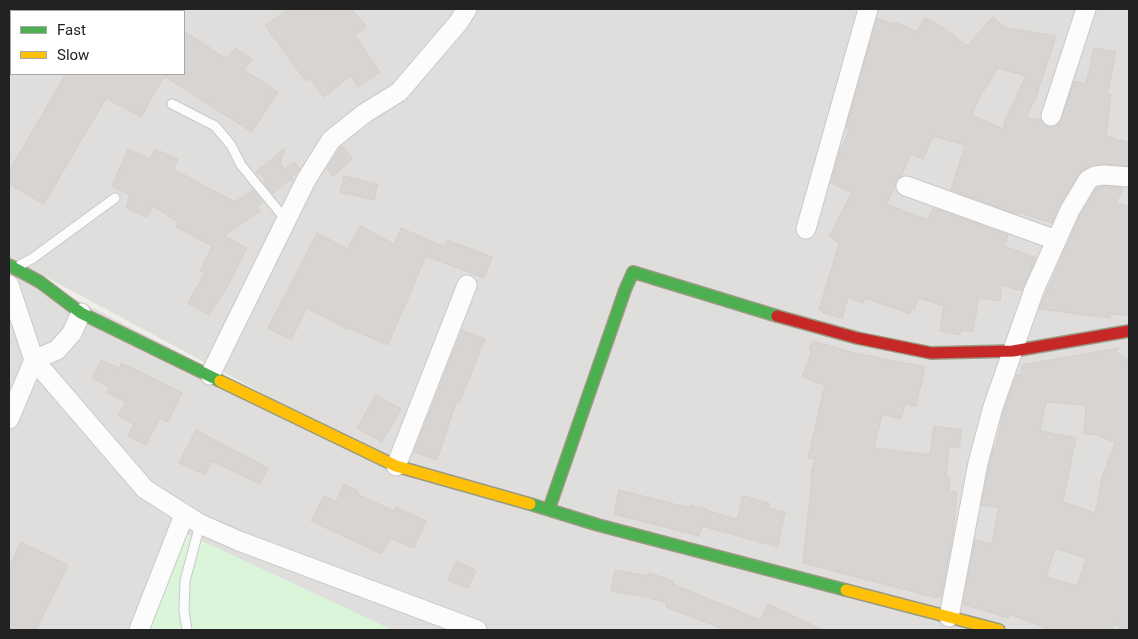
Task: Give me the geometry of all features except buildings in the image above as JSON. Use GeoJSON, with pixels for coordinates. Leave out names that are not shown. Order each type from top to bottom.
{"type":"FeatureCollection","features":[{"type":"Feature","properties":{"kind":"main road"},"geometry":{"type":"LineString","coordinates":[[549,509],[610,338],[625,290],[633,272],[780,317],[857,338],[931,353],[1014,347],[1129,330]]}},
{"type":"Feature","properties":{"kind":"main road"},"geometry":{"type":"LineString","coordinates":[[11,273],[40,282],[81,313],[396,466],[549,509],[598,525],[999,630]]}},
{"type":"Feature","properties":{"kind":"street"},"geometry":{"type":"LineString","coordinates":[[210,375],[302,188],[331,140],[365,113],[399,92],[458,23],[466,9]]}},
{"type":"Feature","properties":{"kind":"street"},"geometry":{"type":"LineString","coordinates":[[806,229],[868,9]]}},
{"type":"Feature","properties":{"kind":"street"},"geometry":{"type":"LineString","coordinates":[[1051,116],[1086,9]]}},
{"type":"Feature","properties":{"kind":"street"},"geometry":{"type":"LineString","coordinates":[[949,617],[978,463],[993,407],[1034,290],[1070,210],[1088,180],[1095,176],[1105,175],[1129,177]]}},
{"type":"Feature","properties":{"kind":"street"},"geometry":{"type":"LineString","coordinates":[[906,186],[1056,240]]}},
{"type":"Feature","properties":{"kind":"street"},"geometry":{"type":"LineString","coordinates":[[11,273],[34,360],[145,489],[192,520],[239,541],[471,629]]}},
{"type":"Feature","properties":{"kind":"street"},"geometry":{"type":"LineString","coordinates":[[396,466],[467,285]]}},
{"type":"Feature","properties":{"kind":"street"},"geometry":{"type":"LineString","coordinates":[[9,418],[34,360],[58,350],[72,333],[81,313]]}},
{"type":"Feature","properties":{"kind":"street"},"geometry":{"type":"LineString","coordinates":[[139,630],[192,520]]}},
{"type":"Feature","properties":{"kind":"lane"},"geometry":{"type":"LineString","coordinates":[[172,104],[215,126],[231,145],[241,165],[286,220]]}},
{"type":"Feature","properties":{"kind":"lane"},"geometry":{"type":"LineString","coordinates":[[11,273],[115,198]]}},
{"type":"Feature","properties":{"kind":"lane"},"geometry":{"type":"LineString","coordinates":[[187,630],[184,611],[192,520]]}},
{"type":"Feature","properties":{"kind":"shaded area"},"geometry":{"type":"Polygon","coordinates":[[[9,9],[1129,9],[1129,630],[9,630],[9,265],[338,434],[9,257],[9,9]]]}},
{"type":"Feature","properties":{"kind":"green space"},"geometry":{"type":"Polygon","coordinates":[[[183,532],[393,630],[145,630],[183,532]]]}},
{"type":"Feature","properties":{"kind":"traffic: fast"},"geometry":{"type":"LineString","coordinates":[[9,265],[40,282],[81,313],[220,381]]}},
{"type":"Feature","properties":{"kind":"traffic: fast"},"geometry":{"type":"LineString","coordinates":[[549,509],[625,290],[633,272],[777,316]]}},
{"type":"Feature","properties":{"kind":"traffic: fast"},"geometry":{"type":"LineString","coordinates":[[530,504],[598,525],[846,590]]}},
{"type":"Feature","properties":{"kind":"traffic: slow"},"geometry":{"type":"LineString","coordinates":[[220,381],[396,466],[530,504]]}},
{"type":"Feature","properties":{"kind":"traffic: slow"},"geometry":{"type":"LineString","coordinates":[[846,590],[999,630]]}},
{"type":"Feature","properties":{"kind":"traffic: jam"},"geometry":{"type":"LineString","coordinates":[[777,316],[857,338],[931,353],[1013,351],[1129,331]]}}]}
